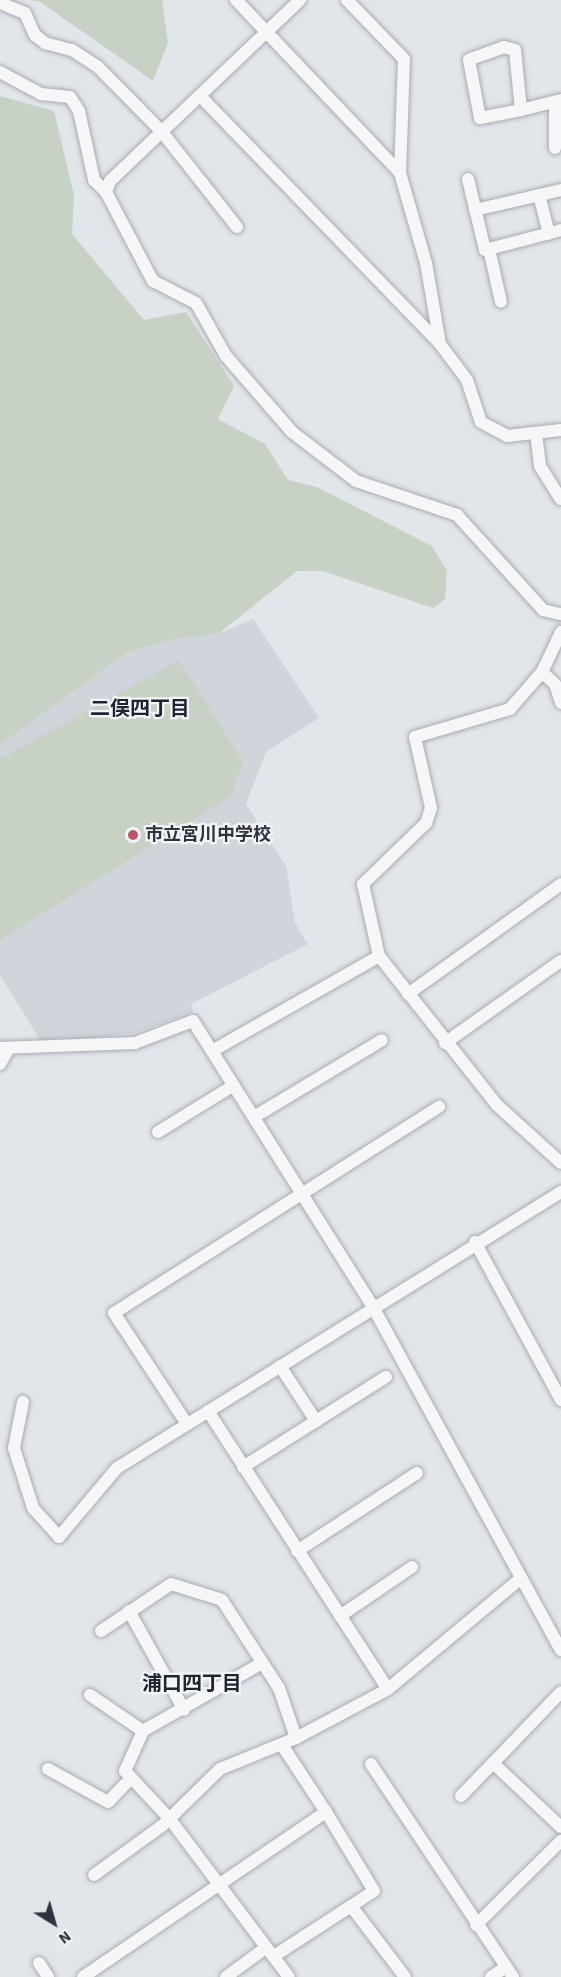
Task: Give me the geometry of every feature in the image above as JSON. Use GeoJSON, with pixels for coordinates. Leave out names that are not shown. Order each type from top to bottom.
{"type":"FeatureCollection","features":[{"type":"Feature","properties":{"kind":"street"},"geometry":{"type":"LineString","coordinates":[[236,0],[400,173]]}},
{"type":"Feature","properties":{"kind":"street"},"geometry":{"type":"LineString","coordinates":[[106,192],[110,181],[300,0]]}},
{"type":"Feature","properties":{"kind":"street"},"geometry":{"type":"LineString","coordinates":[[346,0],[404,59],[400,173],[426,263],[440,344]]}},
{"type":"Feature","properties":{"kind":"street"},"geometry":{"type":"LineString","coordinates":[[0,3],[25,13],[34,34],[45,43],[72,50],[98,67],[162,132],[237,227]]}},
{"type":"Feature","properties":{"kind":"street"},"geometry":{"type":"LineString","coordinates":[[521,110],[515,50],[504,47],[469,60],[480,118],[521,110],[558,101],[555,148]]}},
{"type":"Feature","properties":{"kind":"street"},"geometry":{"type":"LineString","coordinates":[[0,72],[41,94],[69,97],[78,111],[94,180],[106,192],[153,281],[196,303],[226,356],[292,432],[356,481],[457,515],[543,610],[561,614]]}},
{"type":"Feature","properties":{"kind":"street"},"geometry":{"type":"LineString","coordinates":[[200,96],[440,344],[467,380],[481,422],[490,431],[536,433],[561,430]]}},
{"type":"Feature","properties":{"kind":"street"},"geometry":{"type":"LineString","coordinates":[[468,179],[485,250],[555,232],[539,195]]}},
{"type":"Feature","properties":{"kind":"street"},"geometry":{"type":"LineString","coordinates":[[475,210],[561,190]]}},
{"type":"Feature","properties":{"kind":"street"},"geometry":{"type":"LineString","coordinates":[[489,249],[501,302]]}},
{"type":"Feature","properties":{"kind":"street"},"geometry":{"type":"LineString","coordinates":[[536,433],[540,465],[561,499]]}},
{"type":"Feature","properties":{"kind":"street"},"geometry":{"type":"LineString","coordinates":[[561,632],[542,672],[510,709],[415,737],[431,808],[426,823],[363,884],[379,956],[445,1043],[497,1105],[561,1163]]}},
{"type":"Feature","properties":{"kind":"street"},"geometry":{"type":"LineString","coordinates":[[542,672],[555,684],[561,702]]}},
{"type":"Feature","properties":{"kind":"street"},"geometry":{"type":"LineString","coordinates":[[408,994],[561,884]]}},
{"type":"Feature","properties":{"kind":"street"},"geometry":{"type":"LineString","coordinates":[[212,1050],[379,956]]}},
{"type":"Feature","properties":{"kind":"street"},"geometry":{"type":"LineString","coordinates":[[445,1043],[561,961]]}},
{"type":"Feature","properties":{"kind":"street"},"geometry":{"type":"LineString","coordinates":[[0,1064],[4,1048],[135,1043],[193,1021],[373,1307],[561,1650]]}},
{"type":"Feature","properties":{"kind":"street"},"geometry":{"type":"LineString","coordinates":[[254,1118],[382,1040]]}},
{"type":"Feature","properties":{"kind":"street"},"geometry":{"type":"LineString","coordinates":[[158,1132],[234,1085]]}},
{"type":"Feature","properties":{"kind":"street"},"geometry":{"type":"LineString","coordinates":[[187,1424],[114,1313],[301,1191],[439,1107]]}},
{"type":"Feature","properties":{"kind":"street"},"geometry":{"type":"LineString","coordinates":[[23,1402],[14,1448],[33,1508],[59,1537],[111,1473],[475,1242],[561,1192]]}},
{"type":"Feature","properties":{"kind":"street"},"geometry":{"type":"LineString","coordinates":[[475,1242],[561,1400]]}},
{"type":"Feature","properties":{"kind":"street"},"geometry":{"type":"LineString","coordinates":[[279,1366],[316,1421]]}},
{"type":"Feature","properties":{"kind":"street"},"geometry":{"type":"LineString","coordinates":[[243,1467],[386,1377]]}},
{"type":"Feature","properties":{"kind":"street"},"geometry":{"type":"LineString","coordinates":[[208,1410],[388,1689]]}},
{"type":"Feature","properties":{"kind":"street"},"geometry":{"type":"LineString","coordinates":[[297,1551],[417,1473]]}},
{"type":"Feature","properties":{"kind":"street"},"geometry":{"type":"LineString","coordinates":[[340,1616],[412,1567]]}},
{"type":"Feature","properties":{"kind":"street"},"geometry":{"type":"LineString","coordinates":[[94,1875],[169,1818],[220,1769],[296,1738],[388,1689],[521,1578]]}},
{"type":"Feature","properties":{"kind":"street"},"geometry":{"type":"LineString","coordinates":[[100,1631],[171,1584],[222,1600],[279,1688],[296,1738]]}},
{"type":"Feature","properties":{"kind":"street"},"geometry":{"type":"LineString","coordinates":[[129,1611],[184,1710]]}},
{"type":"Feature","properties":{"kind":"street"},"geometry":{"type":"LineString","coordinates":[[262,1663],[184,1710],[143,1731],[125,1771],[129,1780],[169,1818],[214,1883],[289,1977]]}},
{"type":"Feature","properties":{"kind":"street"},"geometry":{"type":"LineString","coordinates":[[461,1796],[561,1692]]}},
{"type":"Feature","properties":{"kind":"street"},"geometry":{"type":"LineString","coordinates":[[90,1695],[143,1731]]}},
{"type":"Feature","properties":{"kind":"street"},"geometry":{"type":"LineString","coordinates":[[225,1977],[374,1891],[282,1744]]}},
{"type":"Feature","properties":{"kind":"street"},"geometry":{"type":"LineString","coordinates":[[493,1763],[561,1827]]}},
{"type":"Feature","properties":{"kind":"street"},"geometry":{"type":"LineString","coordinates":[[371,1764],[509,1972],[491,1977]]}},
{"type":"Feature","properties":{"kind":"street"},"geometry":{"type":"LineString","coordinates":[[48,1769],[108,1802],[129,1780]]}},
{"type":"Feature","properties":{"kind":"street"},"geometry":{"type":"LineString","coordinates":[[83,1977],[214,1883],[326,1812]]}},
{"type":"Feature","properties":{"kind":"street"},"geometry":{"type":"LineString","coordinates":[[477,1925],[561,1841]]}},
{"type":"Feature","properties":{"kind":"street"},"geometry":{"type":"LineString","coordinates":[[351,1905],[405,1977]]}},
{"type":"Feature","properties":{"kind":"street"},"geometry":{"type":"LineString","coordinates":[[39,1963],[48,1977]]}},
{"type":"Feature","properties":{"kind":"shaded area","name":"市立宮川中学校"},"geometry":{"type":"Polygon","coordinates":[[[253,619],[319,718],[266,752],[246,804],[286,866],[295,923],[308,944],[191,1004],[193,1012],[135,1033],[42,1043],[0,975],[0,745],[126,653],[169,640],[218,634],[253,619]]]}},
{"type":"Feature","properties":{"kind":"green space"},"geometry":{"type":"Polygon","coordinates":[[[29,0],[162,0],[168,43],[153,81],[40,2],[29,0]]]}},
{"type":"Feature","properties":{"kind":"green space"},"geometry":{"type":"Polygon","coordinates":[[[0,96],[54,111],[74,195],[72,234],[144,320],[186,312],[234,386],[218,419],[265,444],[288,480],[317,487],[432,546],[447,571],[445,599],[433,608],[323,571],[297,571],[218,634],[169,640],[126,653],[0,745],[0,96]]]}},
{"type":"Feature","properties":{"kind":"green space"},"geometry":{"type":"Polygon","coordinates":[[[179,660],[243,762],[231,796],[0,940],[0,759],[179,660]]]}},
{"type":"Feature","properties":{"kind":"place","name":"市立宮川中学校"},"geometry":{"type":"Point","coordinates":[133,835]}},
{"type":"Feature","properties":{"kind":"district","name":"二俣四丁目"},"geometry":{"type":"Point","coordinates":[140,709]}},
{"type":"Feature","properties":{"kind":"district","name":"浦口四丁目"},"geometry":{"type":"Point","coordinates":[192,1684]}}]}
